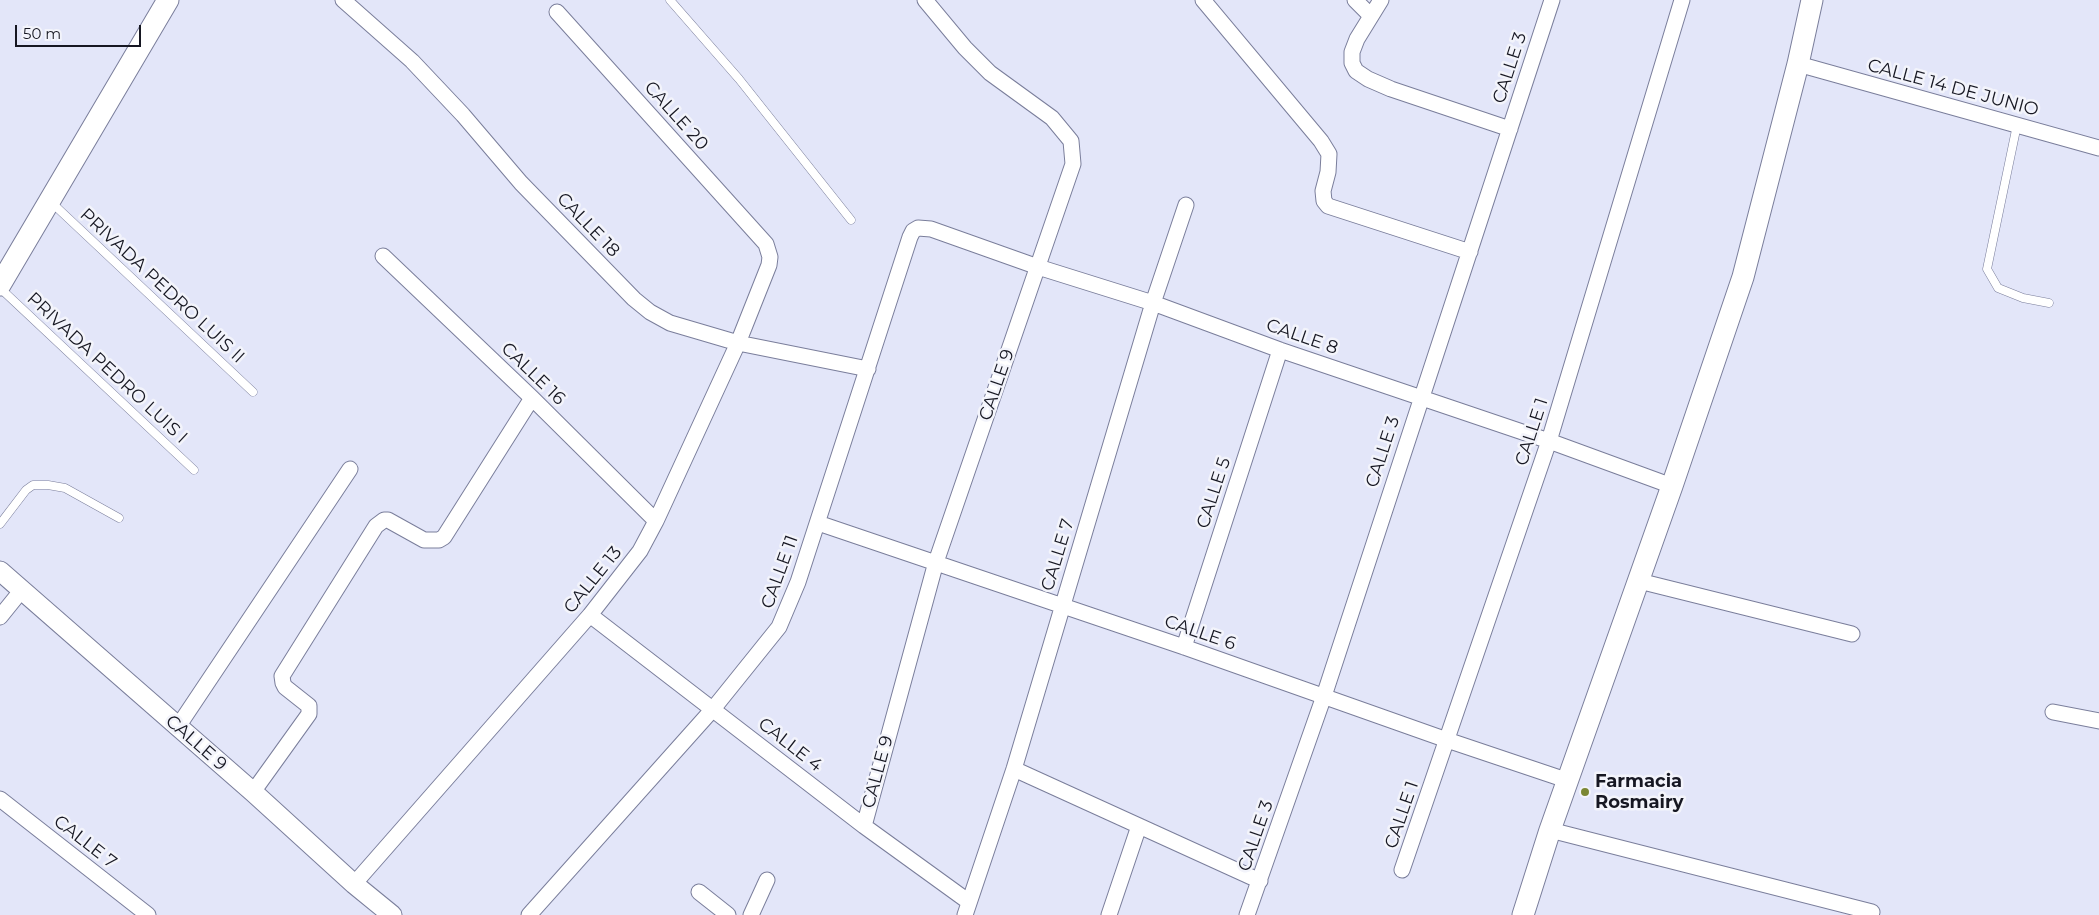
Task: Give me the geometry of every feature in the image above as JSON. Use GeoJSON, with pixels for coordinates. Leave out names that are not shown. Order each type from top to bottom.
{"type":"FeatureCollection","features":[{"type":"Feature","properties":{"kind":"main road"},"geometry":{"type":"LineString","coordinates":[[0,286],[168,0]]}},
{"type":"Feature","properties":{"kind":"main road"},"geometry":{"type":"LineString","coordinates":[[1523,915],[1550,830],[1569,781],[1672,486],[1743,277],[1798,64],[1811,0]]}},
{"type":"Feature","properties":{"kind":"street","name":"CALLE 18"},"geometry":{"type":"LineString","coordinates":[[344,0],[412,62],[463,114],[521,183],[634,299],[650,312],[670,323],[738,343],[868,369]]}},
{"type":"Feature","properties":{"kind":"street","name":"CALLE 9"},"geometry":{"type":"LineString","coordinates":[[864,826],[936,562],[1073,164],[1071,140],[1052,118],[990,73],[965,48],[925,0]]}},
{"type":"Feature","properties":{"kind":"street"},"geometry":{"type":"LineString","coordinates":[[1203,0],[1321,140],[1329,154],[1328,172],[1323,191],[1324,201],[1328,206],[1470,252]]}},
{"type":"Feature","properties":{"kind":"street"},"geometry":{"type":"LineString","coordinates":[[1355,0],[1371,16]]}},
{"type":"Feature","properties":{"kind":"street"},"geometry":{"type":"LineString","coordinates":[[1381,0],[1357,39],[1352,52],[1352,63],[1356,71],[1368,79],[1391,89],[1510,129]]}},
{"type":"Feature","properties":{"kind":"street","name":"CALLE 3"},"geometry":{"type":"LineString","coordinates":[[1248,915],[1324,696],[1552,0]]}},
{"type":"Feature","properties":{"kind":"street","name":"CALLE 1"},"geometry":{"type":"LineString","coordinates":[[1402,870],[1550,441],[1682,0]]}},
{"type":"Feature","properties":{"kind":"street","name":"CALLE 20"},"geometry":{"type":"LineString","coordinates":[[558,12],[766,244]]}},
{"type":"Feature","properties":{"kind":"street","name":"CALLE 14 DE JUNIO"},"geometry":{"type":"LineString","coordinates":[[1798,64],[2099,148]]}},
{"type":"Feature","properties":{"kind":"street","name":"CALLE 7"},"geometry":{"type":"LineString","coordinates":[[967,908],[1014,769],[1153,303],[1186,205]]}},
{"type":"Feature","properties":{"kind":"street","name":"CALLE 8"},"geometry":{"type":"LineString","coordinates":[[918,228],[931,229],[1038,267],[1153,303],[1280,350],[1550,441],[1672,486]]}},
{"type":"Feature","properties":{"kind":"street","name":"CALLE 11"},"geometry":{"type":"LineString","coordinates":[[529,915],[713,709],[779,627],[789,607],[818,523],[910,237],[913,231],[918,228]]}},
{"type":"Feature","properties":{"kind":"street","name":"CALLE 13"},"geometry":{"type":"LineString","coordinates":[[354,884],[590,615],[640,551],[656,521],[738,343],[767,273],[770,257],[766,244]]}},
{"type":"Feature","properties":{"kind":"street","name":"CALLE 16"},"geometry":{"type":"LineString","coordinates":[[382,256],[532,398],[656,521]]}},
{"type":"Feature","properties":{"kind":"street","name":"CALLE 5"},"geometry":{"type":"LineString","coordinates":[[1184,647],[1280,350]]}},
{"type":"Feature","properties":{"kind":"street"},"geometry":{"type":"LineString","coordinates":[[253,792],[309,714],[309,706],[285,687],[282,676],[376,526],[384,520],[388,520],[424,540],[444,537],[532,398]]}},
{"type":"Feature","properties":{"kind":"street"},"geometry":{"type":"LineString","coordinates":[[177,728],[350,469]]}},
{"type":"Feature","properties":{"kind":"street","name":"CALLE 6"},"geometry":{"type":"LineString","coordinates":[[818,523],[1184,647],[1569,781]]}},
{"type":"Feature","properties":{"kind":"street","name":"CALLE 9"},"geometry":{"type":"LineString","coordinates":[[0,571],[177,728],[253,792],[354,884],[392,915]]}},
{"type":"Feature","properties":{"kind":"street"},"geometry":{"type":"LineString","coordinates":[[1638,581],[1852,634]]}},
{"type":"Feature","properties":{"kind":"street"},"geometry":{"type":"LineString","coordinates":[[0,617],[21,591]]}},
{"type":"Feature","properties":{"kind":"street","name":"CALLE 4"},"geometry":{"type":"LineString","coordinates":[[590,615],[864,826],[967,908]]}},
{"type":"Feature","properties":{"kind":"street"},"geometry":{"type":"LineString","coordinates":[[2053,712],[2099,721]]}},
{"type":"Feature","properties":{"kind":"street"},"geometry":{"type":"LineString","coordinates":[[1014,769],[1260,881]]}},
{"type":"Feature","properties":{"kind":"street","name":"CALLE 7"},"geometry":{"type":"LineString","coordinates":[[0,799],[148,915]]}},
{"type":"Feature","properties":{"kind":"street"},"geometry":{"type":"LineString","coordinates":[[1109,915],[1139,826]]}},
{"type":"Feature","properties":{"kind":"street"},"geometry":{"type":"LineString","coordinates":[[1550,830],[1872,912]]}},
{"type":"Feature","properties":{"kind":"street"},"geometry":{"type":"LineString","coordinates":[[751,915],[767,880]]}},
{"type":"Feature","properties":{"kind":"street"},"geometry":{"type":"LineString","coordinates":[[698,892],[728,915]]}},
{"type":"Feature","properties":{"kind":"lane"},"geometry":{"type":"LineString","coordinates":[[670,0],[738,79],[851,220]]}},
{"type":"Feature","properties":{"kind":"lane"},"geometry":{"type":"LineString","coordinates":[[2017,125],[1987,268],[1998,288],[2023,298],[2049,303]]}},
{"type":"Feature","properties":{"kind":"lane","name":"PRIVADA PEDRO LUIS II"},"geometry":{"type":"LineString","coordinates":[[50,201],[253,392]]}},
{"type":"Feature","properties":{"kind":"lane","name":"PRIVADA PEDRO LUIS I"},"geometry":{"type":"LineString","coordinates":[[0,286],[194,470]]}},
{"type":"Feature","properties":{"kind":"lane"},"geometry":{"type":"LineString","coordinates":[[0,524],[26,490],[33,485],[66,488],[119,518]]}},
{"type":"Feature","properties":{"kind":"place","name":"Farmacia Rosmairy"},"geometry":{"type":"Point","coordinates":[1585,792]}}]}
